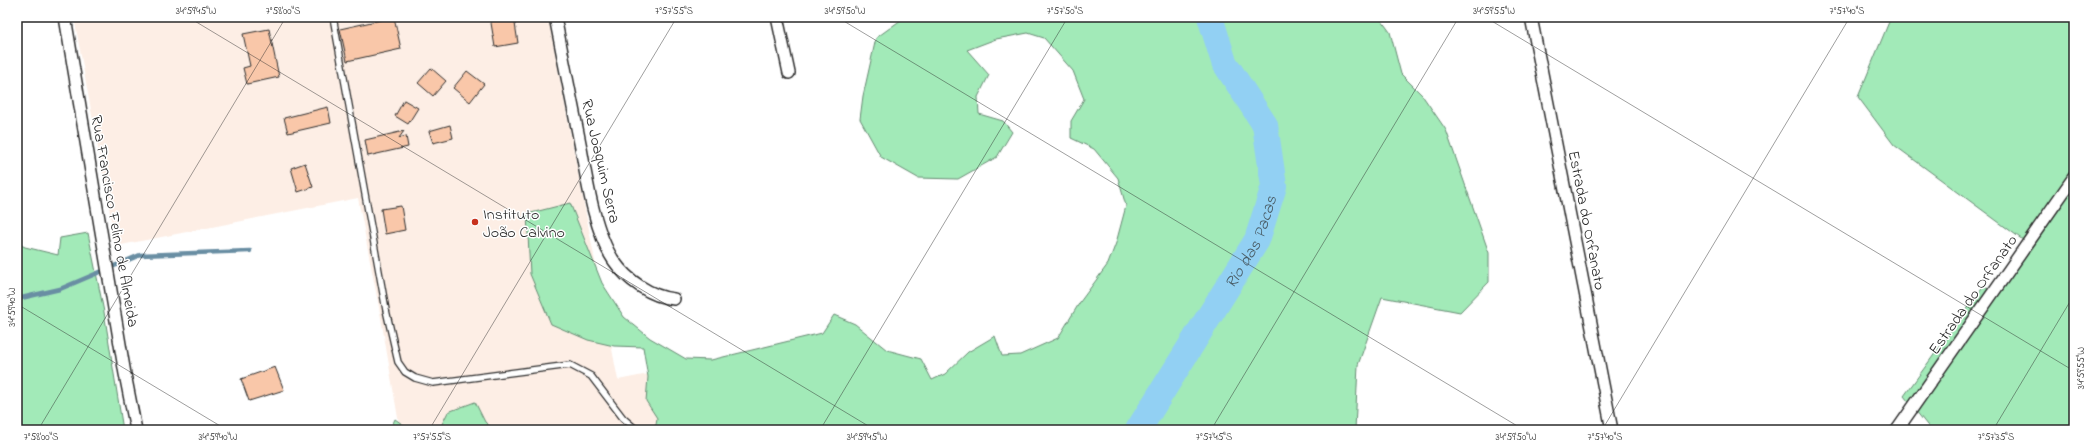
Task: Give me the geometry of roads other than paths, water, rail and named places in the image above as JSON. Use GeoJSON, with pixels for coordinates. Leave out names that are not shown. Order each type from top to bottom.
{"type":"FeatureCollection","features":[{"type":"Feature","properties":{"kind":"street","name":"Rua Francisco Felino de Almeida"},"geometry":{"type":"LineString","coordinates":[[65,17],[108,276],[136,430]]}},
{"type":"Feature","properties":{"kind":"street","name":"Rua Joaquim Serra"},"geometry":{"type":"LineString","coordinates":[[555,17],[589,191],[604,241],[615,262],[643,289],[663,298],[674,298]]}},
{"type":"Feature","properties":{"kind":"street"},"geometry":{"type":"LineString","coordinates":[[777,17],[789,73]]}},
{"type":"Feature","properties":{"kind":"street","name":"Estrada do Orfanato"},"geometry":{"type":"LineString","coordinates":[[1531,17],[1612,430]]}},
{"type":"Feature","properties":{"kind":"street","name":"Estrada do Orfanato"},"geometry":{"type":"LineString","coordinates":[[1897,430],[2074,177]]}},
{"type":"Feature","properties":{"kind":"lane"},"geometry":{"type":"LineString","coordinates":[[333,17],[386,310],[398,362],[405,372],[415,378],[434,383],[570,365],[591,376],[623,418],[637,430]]}},
{"type":"Feature","properties":{"kind":"waterway","name":"Rio das Pacas"},"geometry":{"type":"LineString","coordinates":[[1138,430],[1257,240],[1274,186],[1265,125],[1224,62],[1210,17]]}},
{"type":"Feature","properties":{"kind":"waterway"},"geometry":{"type":"LineString","coordinates":[[17,299],[60,289],[140,255],[250,251]]}},
{"type":"Feature","properties":{"kind":"place","name":"Instituto João Calvino"},"geometry":{"type":"Point","coordinates":[475,222]}}]}
